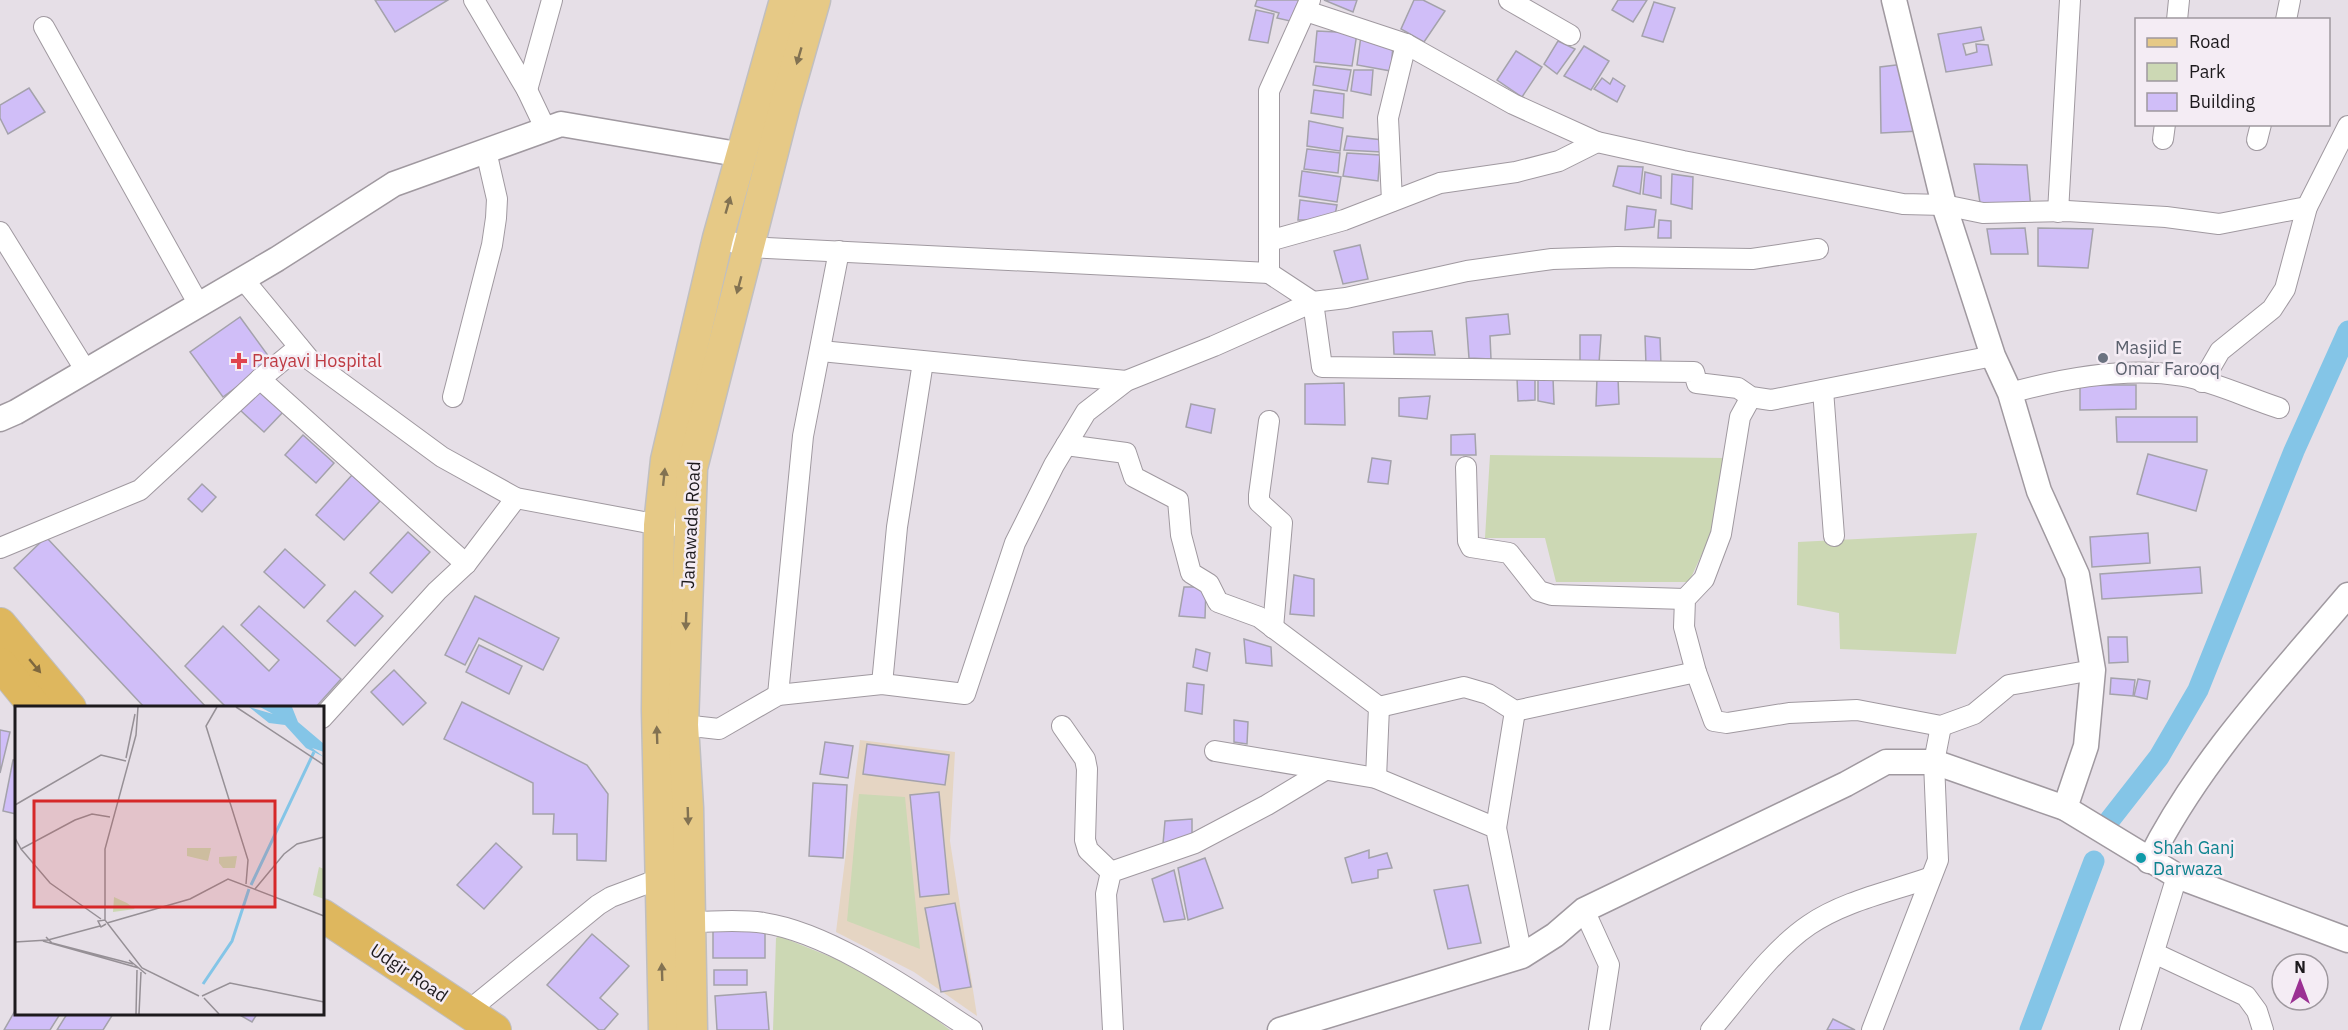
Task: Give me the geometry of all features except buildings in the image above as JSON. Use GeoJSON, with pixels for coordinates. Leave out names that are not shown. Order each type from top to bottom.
{"type":"FeatureCollection","features":[{"type":"Feature","properties":{"kind":"highway"},"geometry":{"type":"LineString","coordinates":[[0,624],[67,706]]}},
{"type":"Feature","properties":{"kind":"highway"},"geometry":{"type":"LineString","coordinates":[[0,664],[34,706]]}},
{"type":"Feature","properties":{"kind":"highway","name":"Udgir Road"},"geometry":{"type":"LineString","coordinates":[[324,917],[463,1021]]}},
{"type":"Feature","properties":{"kind":"highway","name":"Udgir Road"},"geometry":{"type":"LineString","coordinates":[[324,942],[463,1021],[495,1030]]}},
{"type":"Feature","properties":{"kind":"main road","name":"Janawada Road"},"geometry":{"type":"LineString","coordinates":[[664,1030],[657,710],[659,525],[666,460],[718,238],[785,0]]}},
{"type":"Feature","properties":{"kind":"main road","name":"Janawada Road"},"geometry":{"type":"LineString","coordinates":[[692,1030],[683,725],[692,468],[815,0]]}},
{"type":"Feature","properties":{"kind":"street"},"geometry":{"type":"LineString","coordinates":[[474,0],[527,90],[546,130]]}},
{"type":"Feature","properties":{"kind":"street"},"geometry":{"type":"LineString","coordinates":[[527,90],[552,0]]}},
{"type":"Feature","properties":{"kind":"street"},"geometry":{"type":"LineString","coordinates":[[1509,0],[1570,35]]}},
{"type":"Feature","properties":{"kind":"street"},"geometry":{"type":"LineString","coordinates":[[1894,0],[1944,205],[1993,356],[2010,393],[2039,491],[2077,574],[2093,670],[2086,746],[2065,808]]}},
{"type":"Feature","properties":{"kind":"street"},"geometry":{"type":"LineString","coordinates":[[2058,212],[2070,0]]}},
{"type":"Feature","properties":{"kind":"street"},"geometry":{"type":"LineString","coordinates":[[2177,18],[2179,0]]}},
{"type":"Feature","properties":{"kind":"street"},"geometry":{"type":"LineString","coordinates":[[2286,18],[2290,0]]}},
{"type":"Feature","properties":{"kind":"street"},"geometry":{"type":"LineString","coordinates":[[1269,273],[1269,91],[1308,5],[1406,44],[1513,104],[1597,142],[1903,204],[1944,205],[1983,213],[2058,212],[2166,217],[2219,224],[2307,207]]}},
{"type":"Feature","properties":{"kind":"street"},"geometry":{"type":"LineString","coordinates":[[44,27],[199,304]]}},
{"type":"Feature","properties":{"kind":"street"},"geometry":{"type":"LineString","coordinates":[[1392,201],[1388,118],[1406,44]]}},
{"type":"Feature","properties":{"kind":"street"},"geometry":{"type":"LineString","coordinates":[[0,419],[243,279],[394,184],[561,124],[743,155]]}},
{"type":"Feature","properties":{"kind":"street"},"geometry":{"type":"LineString","coordinates":[[2202,382],[2220,351],[2279,300],[2285,289],[2307,207],[2348,126]]}},
{"type":"Feature","properties":{"kind":"street"},"geometry":{"type":"LineString","coordinates":[[1269,241],[1344,220],[1440,183],[1516,172],[1559,161],[1597,142]]}},
{"type":"Feature","properties":{"kind":"street"},"geometry":{"type":"LineString","coordinates":[[453,397],[492,245],[496,218],[497,199],[486,151]]}},
{"type":"Feature","properties":{"kind":"street"},"geometry":{"type":"LineString","coordinates":[[0,232],[86,371]]}},
{"type":"Feature","properties":{"kind":"street"},"geometry":{"type":"LineString","coordinates":[[718,238],[749,247],[1269,273],[1313,302],[1322,367],[1694,372],[1697,383],[1738,388],[1751,398],[1771,400],[1993,356]]}},
{"type":"Feature","properties":{"kind":"street"},"geometry":{"type":"LineString","coordinates":[[683,725],[719,729],[778,695],[882,684],[965,694],[1015,543],[1066,445],[1086,412],[1126,381],[1214,346],[1313,302],[1346,298],[1467,271],[1552,259],[1617,257],[1752,259],[1818,249]]}},
{"type":"Feature","properties":{"kind":"street"},"geometry":{"type":"LineString","coordinates":[[778,695],[804,436],[840,251]]}},
{"type":"Feature","properties":{"kind":"street"},"geometry":{"type":"LineString","coordinates":[[243,279],[310,360],[442,457],[516,498],[689,530]]}},
{"type":"Feature","properties":{"kind":"street"},"geometry":{"type":"LineString","coordinates":[[0,548],[140,490],[299,347]]}},
{"type":"Feature","properties":{"kind":"street"},"geometry":{"type":"LineString","coordinates":[[821,351],[923,363],[1126,381]]}},
{"type":"Feature","properties":{"kind":"street"},"geometry":{"type":"LineString","coordinates":[[882,684],[897,527],[923,363]]}},
{"type":"Feature","properties":{"kind":"street"},"geometry":{"type":"LineString","coordinates":[[2010,393],[2057,380],[2136,373],[2184,376],[2279,408]]}},
{"type":"Feature","properties":{"kind":"street"},"geometry":{"type":"LineString","coordinates":[[260,380],[466,564]]}},
{"type":"Feature","properties":{"kind":"street"},"geometry":{"type":"LineString","coordinates":[[1823,390],[1834,536]]}},
{"type":"Feature","properties":{"kind":"street"},"geometry":{"type":"LineString","coordinates":[[1751,398],[1740,417],[1720,534],[1704,579],[1686,599],[1684,627],[1696,672],[1714,721],[1727,723],[1789,713],[1857,710],[1941,726],[1974,714],[2009,685],[2019,681],[2093,670]]}},
{"type":"Feature","properties":{"kind":"street"},"geometry":{"type":"LineString","coordinates":[[1269,421],[1259,502],[1282,523],[1274,628]]}},
{"type":"Feature","properties":{"kind":"street"},"geometry":{"type":"LineString","coordinates":[[1066,445],[1126,453],[1134,477],[1178,500],[1181,535],[1191,573],[1209,584],[1218,602],[1259,617],[1379,707]]}},
{"type":"Feature","properties":{"kind":"street"},"geometry":{"type":"LineString","coordinates":[[1466,467],[1468,541],[1471,547],[1509,553],[1539,591],[1552,595],[1686,599]]}},
{"type":"Feature","properties":{"kind":"street"},"geometry":{"type":"LineString","coordinates":[[324,716],[437,591],[466,564],[516,498]]}},
{"type":"Feature","properties":{"kind":"street"},"geometry":{"type":"LineString","coordinates":[[2149,861],[2166,827],[2211,757],[2348,595]]}},
{"type":"Feature","properties":{"kind":"street"},"geometry":{"type":"LineString","coordinates":[[1379,707],[1464,687],[1488,694],[1515,711],[1696,672]]}},
{"type":"Feature","properties":{"kind":"street"},"geometry":{"type":"LineString","coordinates":[[1376,778],[1379,707]]}},
{"type":"Feature","properties":{"kind":"street"},"geometry":{"type":"LineString","coordinates":[[1515,711],[1496,828],[1522,956]]}},
{"type":"Feature","properties":{"kind":"street"},"geometry":{"type":"LineString","coordinates":[[1062,726],[1084,759],[1087,769],[1084,840],[1088,850],[1111,872]]}},
{"type":"Feature","properties":{"kind":"street"},"geometry":{"type":"LineString","coordinates":[[1872,1030],[1929,878],[1938,860],[1934,762],[1941,726]]}},
{"type":"Feature","properties":{"kind":"street"},"geometry":{"type":"LineString","coordinates":[[1215,751],[1376,778],[1496,828]]}},
{"type":"Feature","properties":{"kind":"street"},"geometry":{"type":"LineString","coordinates":[[1280,1030],[1522,956],[1556,935],[1584,910],[1846,784],[1886,762],[1934,762],[2065,808],[2177,876],[2348,940]]}},
{"type":"Feature","properties":{"kind":"street"},"geometry":{"type":"LineString","coordinates":[[1111,872],[1195,843],[1267,805],[1325,770]]}},
{"type":"Feature","properties":{"kind":"street"},"geometry":{"type":"LineString","coordinates":[[1111,872],[1106,894],[1113,1030]]}},
{"type":"Feature","properties":{"kind":"street"},"geometry":{"type":"LineString","coordinates":[[2130,1030],[2177,876]]}},
{"type":"Feature","properties":{"kind":"street"},"geometry":{"type":"LineString","coordinates":[[1711,1030],[1787,943],[1808,925],[1836,909],[1929,878]]}},
{"type":"Feature","properties":{"kind":"street"},"geometry":{"type":"LineString","coordinates":[[463,1021],[598,905],[611,897],[659,879]]}},
{"type":"Feature","properties":{"kind":"street"},"geometry":{"type":"LineString","coordinates":[[1584,910],[1609,965],[1599,1030]]}},
{"type":"Feature","properties":{"kind":"street"},"geometry":{"type":"LineString","coordinates":[[690,922],[761,922],[804,935],[890,977],[972,1030]]}},
{"type":"Feature","properties":{"kind":"street"},"geometry":{"type":"LineString","coordinates":[[2154,953],[2246,996],[2257,1011],[2263,1030]]}},
{"type":"Feature","properties":{"kind":"shaded area"},"geometry":{"type":"Polygon","coordinates":[[[860,740],[955,752],[950,841],[977,1016],[914,972],[836,932],[860,740]]]}},
{"type":"Feature","properties":{"kind":"green space"},"geometry":{"type":"Polygon","coordinates":[[[1490,455],[1725,458],[1712,532],[1689,582],[1556,582],[1545,538],[1485,538],[1490,455]]]}},
{"type":"Feature","properties":{"kind":"green space"},"geometry":{"type":"Polygon","coordinates":[[[1977,533],[1956,654],[1840,649],[1839,613],[1797,605],[1798,542],[1977,533]]]}},
{"type":"Feature","properties":{"kind":"green space"},"geometry":{"type":"Polygon","coordinates":[[[859,794],[905,797],[920,949],[847,921],[859,794]]]}},
{"type":"Feature","properties":{"kind":"green space"},"geometry":{"type":"Polygon","coordinates":[[[779,936],[836,959],[907,997],[950,1030],[773,1030],[776,938],[779,936]]]}},
{"type":"Feature","properties":{"kind":"waterway"},"geometry":{"type":"LineString","coordinates":[[2109,821],[2159,757],[2198,690],[2294,451],[2348,331]]}},
{"type":"Feature","properties":{"kind":"waterway"},"geometry":{"type":"LineString","coordinates":[[2030,1030],[2094,861]]}},
{"type":"Feature","properties":{"kind":"place","name":"Masjid E Omar Farooq"},"geometry":{"type":"Point","coordinates":[2103,358]}},
{"type":"Feature","properties":{"kind":"place","name":"Prayavi Hospital"},"geometry":{"type":"Point","coordinates":[239,361]}},
{"type":"Feature","properties":{"kind":"place","name":"Shah Ganj Darwaza"},"geometry":{"type":"Point","coordinates":[2141,858]}}]}
